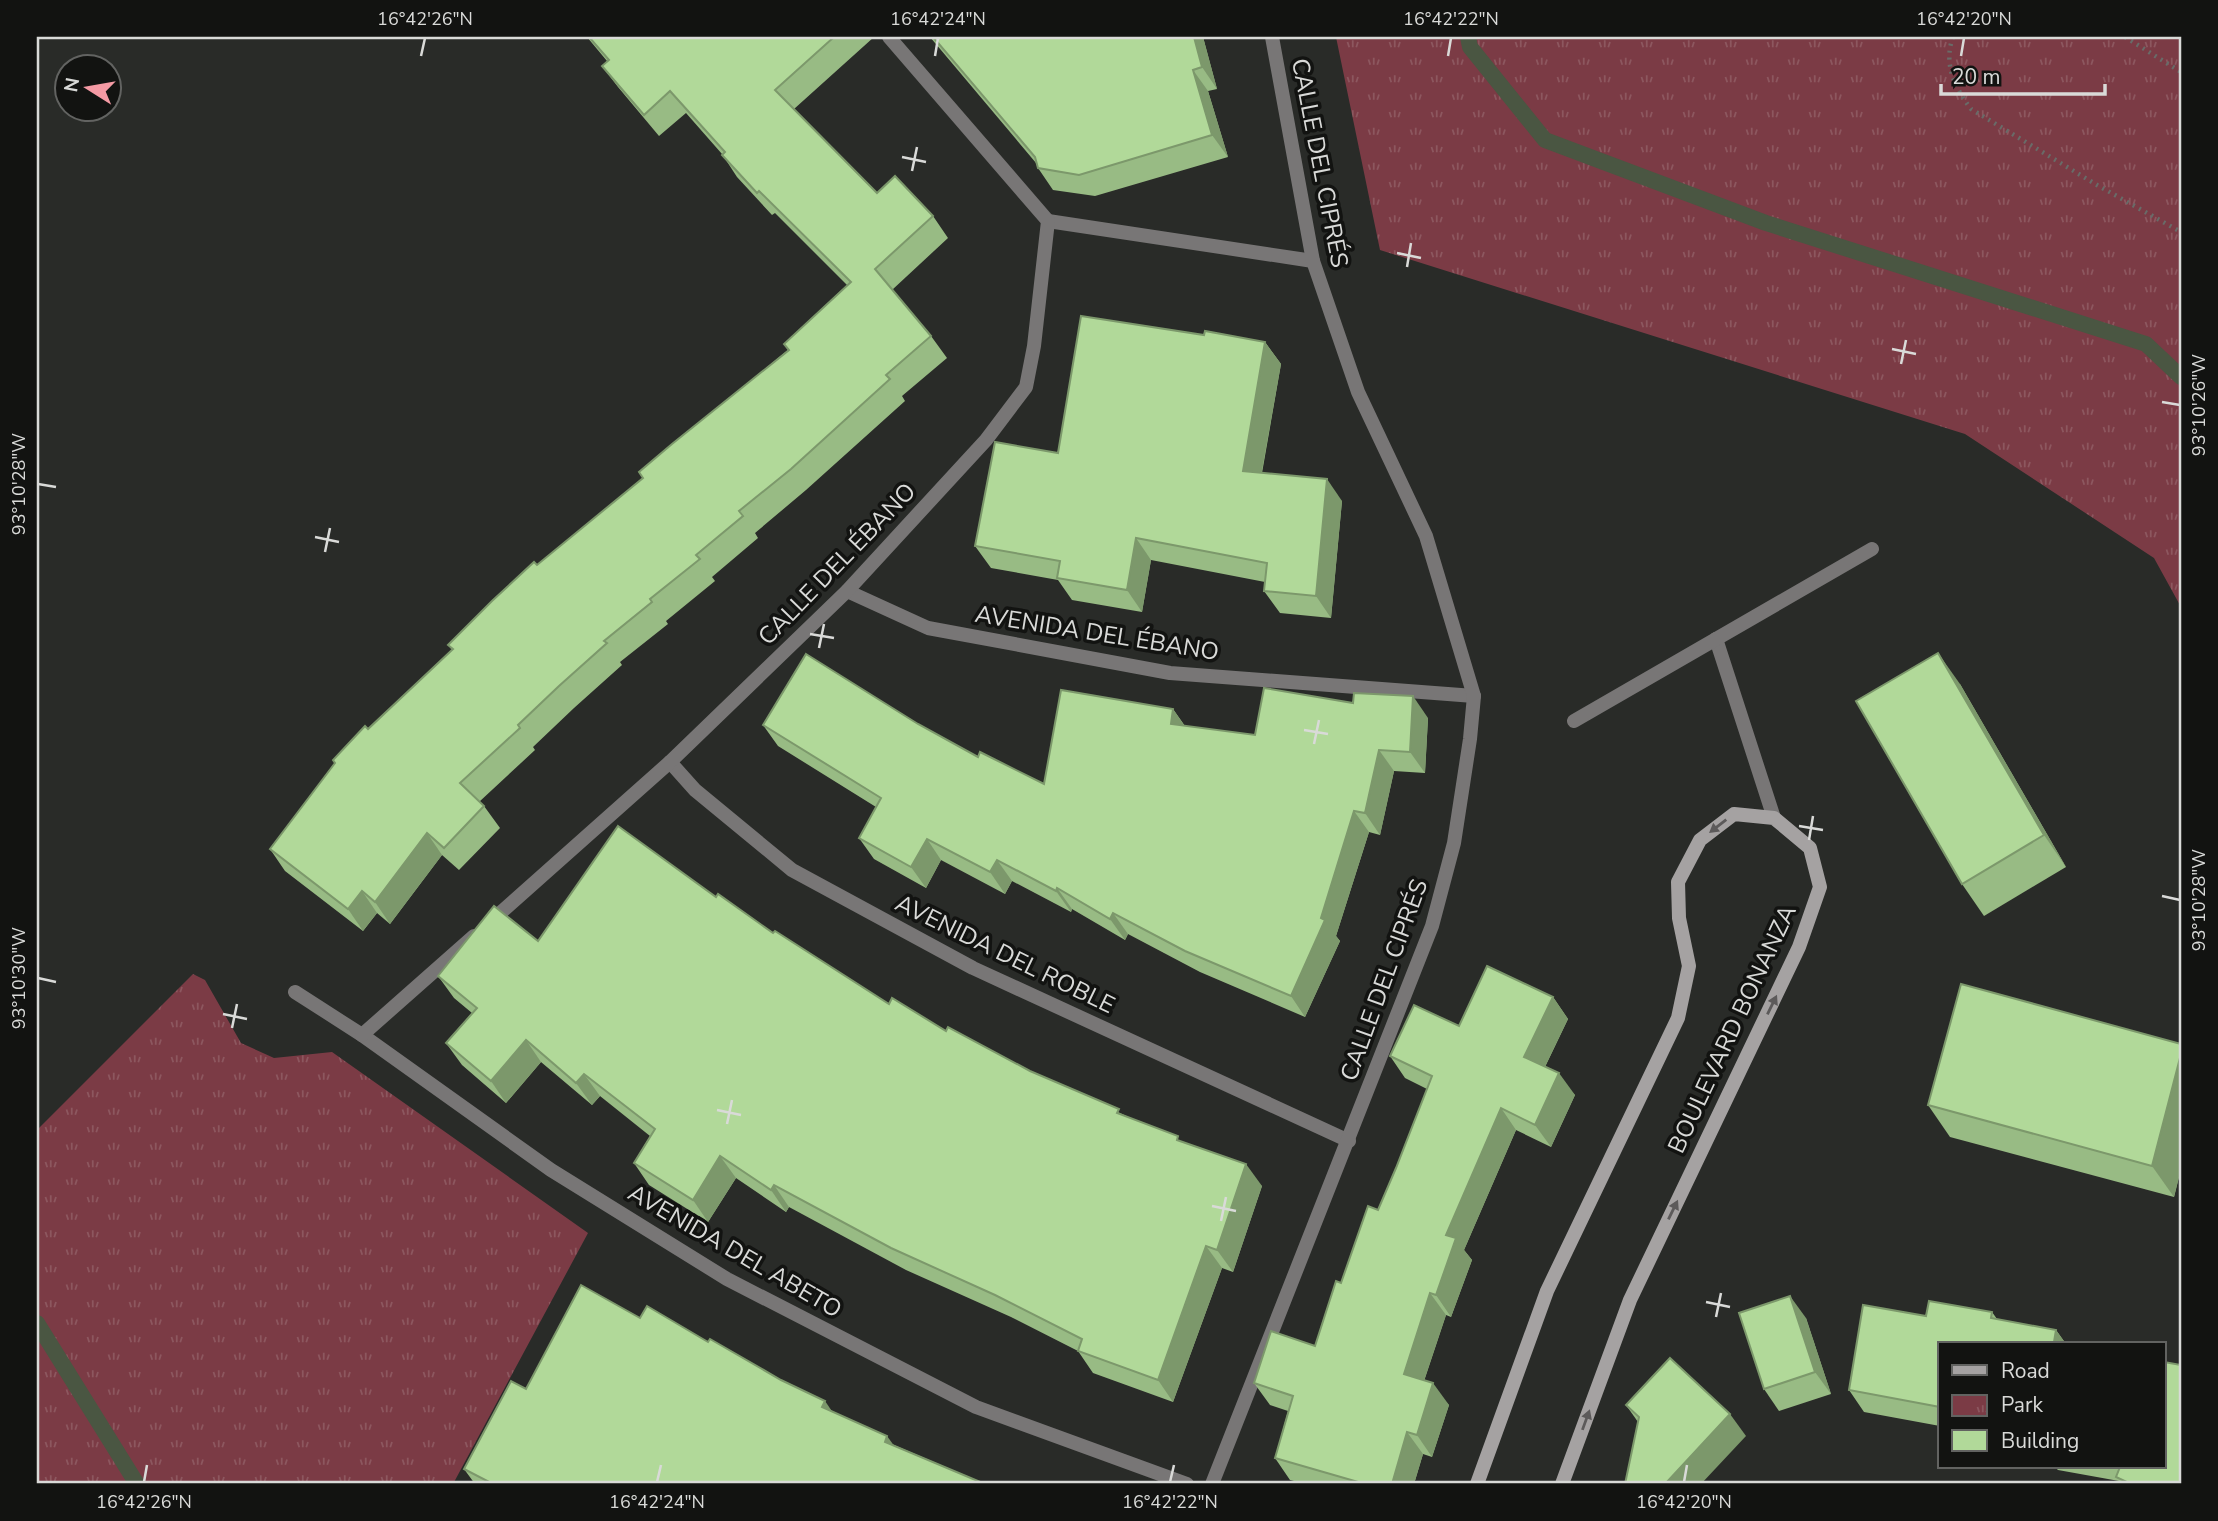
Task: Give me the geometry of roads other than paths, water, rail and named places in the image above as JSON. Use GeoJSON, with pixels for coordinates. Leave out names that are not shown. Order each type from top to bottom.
{"type":"FeatureCollection","features":[{"type":"Feature","properties":{"kind":"street"},"geometry":{"type":"LineString","coordinates":[[889,37],[1048,221],[1313,261]]}},
{"type":"Feature","properties":{"kind":"street","name":"CALLE DEL CIPRÉS"},"geometry":{"type":"LineString","coordinates":[[1212,1484],[1432,926],[1454,843],[1474,696],[1426,537],[1357,392],[1313,261],[1272,37]]}},
{"type":"Feature","properties":{"kind":"street","name":"CALLE DEL ÉBANO"},"geometry":{"type":"LineString","coordinates":[[362,1035],[670,762],[847,591],[986,440],[1026,387],[1034,345],[1048,221]]}},
{"type":"Feature","properties":{"kind":"street"},"geometry":{"type":"LineString","coordinates":[[1574,721],[1872,548]]}},
{"type":"Feature","properties":{"kind":"street","name":"AVENIDA DEL ÉBANO"},"geometry":{"type":"LineString","coordinates":[[847,591],[928,628],[1170,673],[1474,696]]}},
{"type":"Feature","properties":{"kind":"street"},"geometry":{"type":"LineString","coordinates":[[1476,1484],[1547,1291],[1678,1018],[1689,966],[1679,918],[1678,882],[1700,840],[1734,814],[1774,818],[1716,639]]}},
{"type":"Feature","properties":{"kind":"street","name":"AVENIDA DEL ROBLE"},"geometry":{"type":"LineString","coordinates":[[670,762],[695,790],[792,870],[973,968],[1349,1141]]}},
{"type":"Feature","properties":{"kind":"street","name":"BOULEVARD BONANZA"},"geometry":{"type":"LineString","coordinates":[[1562,1484],[1630,1300],[1799,947],[1820,887],[1810,848],[1774,818]]}},
{"type":"Feature","properties":{"kind":"street","name":"AVENIDA DEL ABETO"},"geometry":{"type":"LineString","coordinates":[[295,992],[362,1035],[551,1170],[727,1279],[976,1407],[1186,1484]]}},
{"type":"Feature","properties":{"kind":"waterway"},"geometry":{"type":"LineString","coordinates":[[1468,37],[1470,47],[1545,140],[1766,223],[2146,344],[2181,377]]}},
{"type":"Feature","properties":{"kind":"waterway"},"geometry":{"type":"LineString","coordinates":[[37,1323],[137,1484]]}}]}
